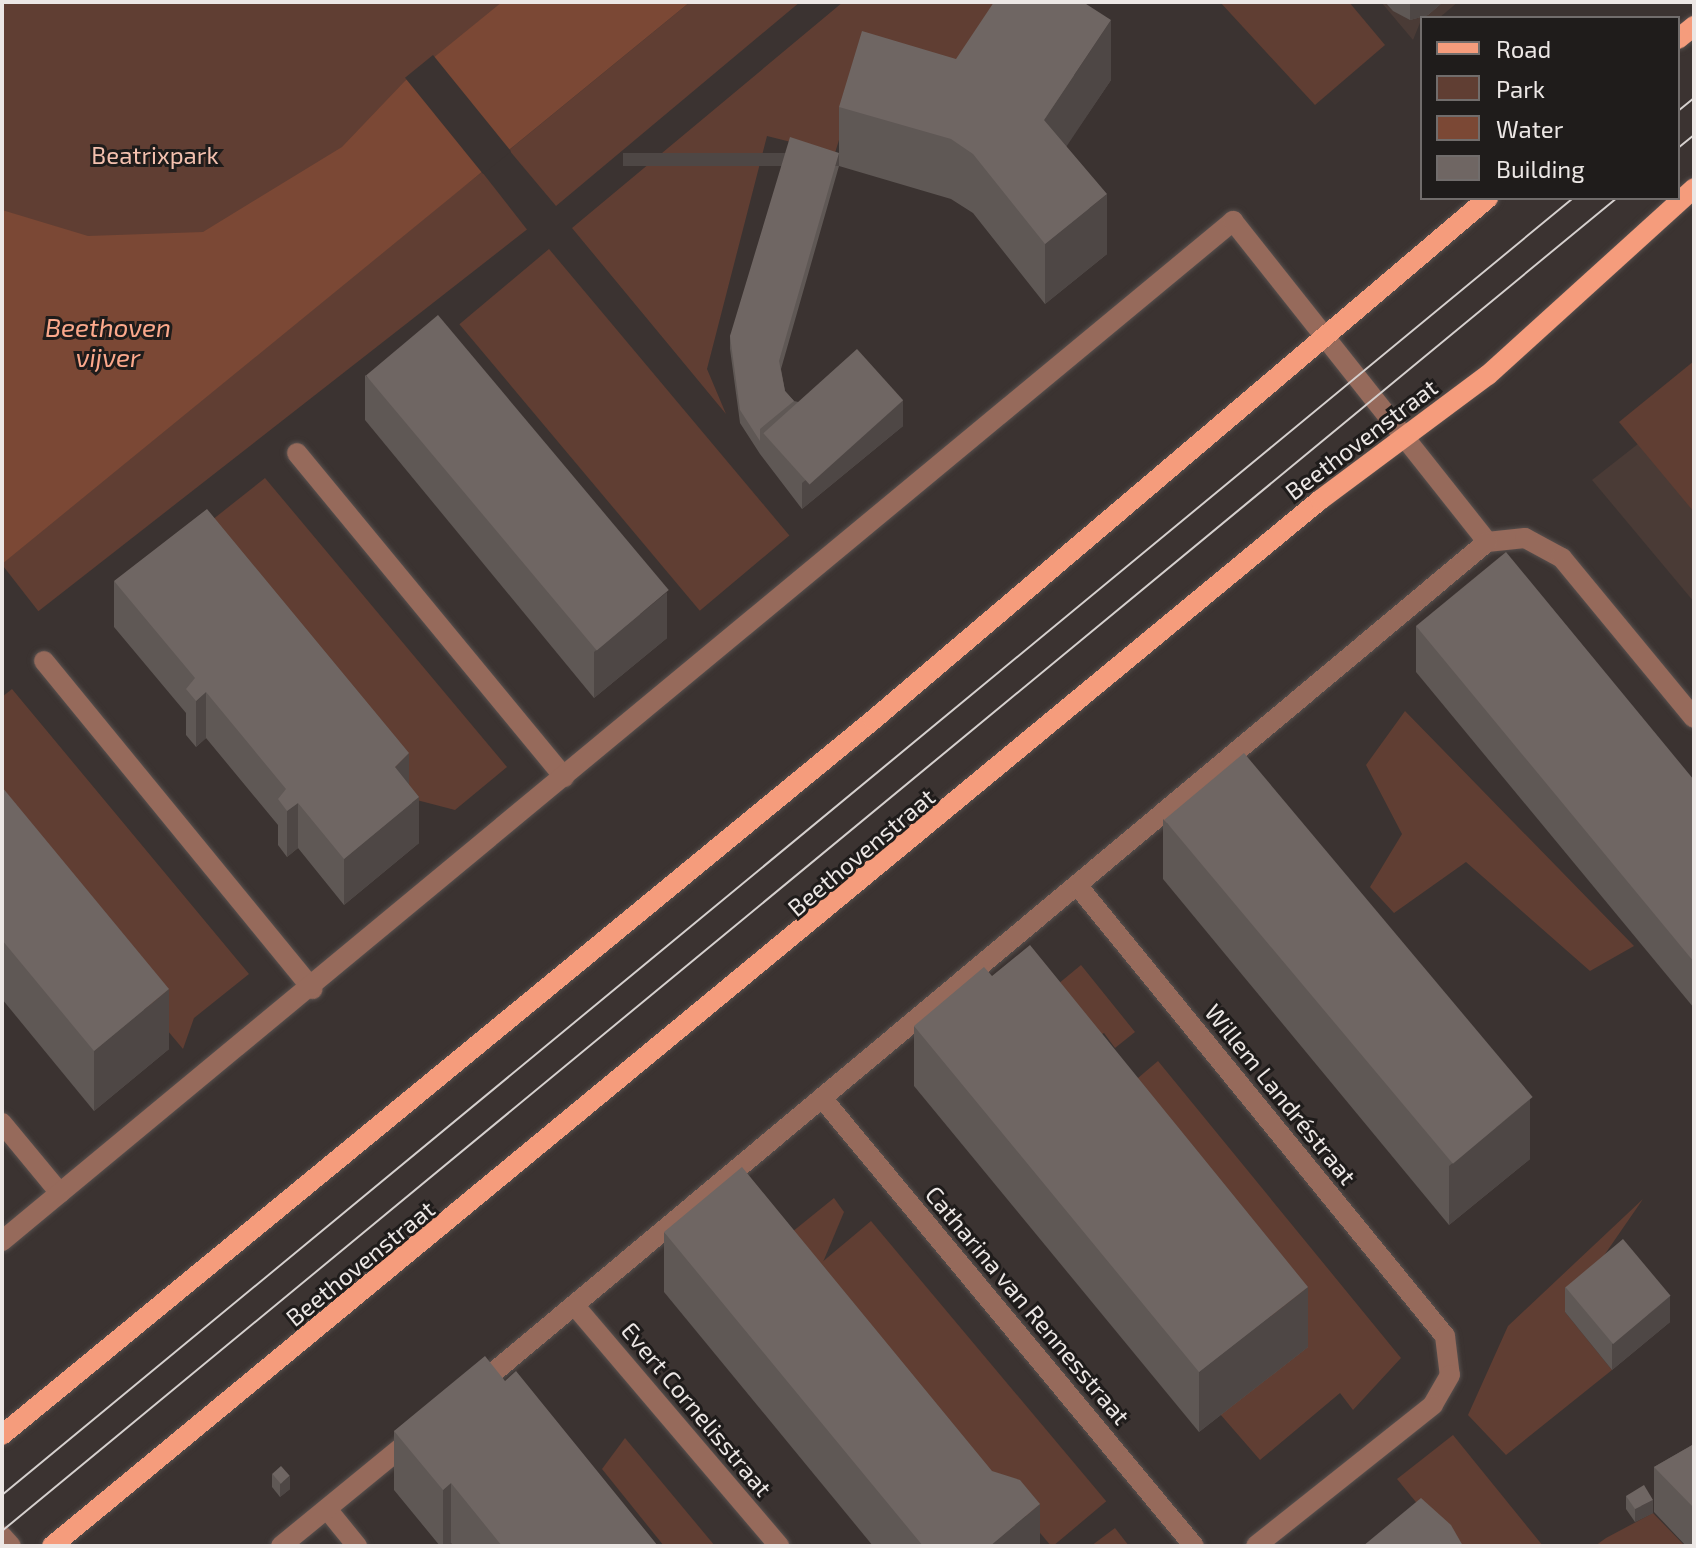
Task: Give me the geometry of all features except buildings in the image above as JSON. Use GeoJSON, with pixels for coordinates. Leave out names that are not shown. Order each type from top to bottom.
{"type":"FeatureCollection","features":[{"type":"Feature","properties":{"kind":"main road","name":"Beethovenstraat"},"geometry":{"type":"LineString","coordinates":[[52,1546],[1405,437],[1488,375],[1694,188]]}},
{"type":"Feature","properties":{"kind":"main road"},"geometry":{"type":"LineString","coordinates":[[2,1435],[1327,340],[1486,200]]}},
{"type":"Feature","properties":{"kind":"street"},"geometry":{"type":"LineString","coordinates":[[2,1241],[312,989],[1233,221],[1487,542]]}},
{"type":"Feature","properties":{"kind":"street"},"geometry":{"type":"LineString","coordinates":[[297,453],[564,777]]}},
{"type":"Feature","properties":{"kind":"street"},"geometry":{"type":"LineString","coordinates":[[457,1403],[1487,542],[1525,538],[1562,558],[1694,718]]}},
{"type":"Feature","properties":{"kind":"street"},"geometry":{"type":"LineString","coordinates":[[44,661],[312,989]]}},
{"type":"Feature","properties":{"kind":"street","name":"Willem Landréstraat"},"geometry":{"type":"LineString","coordinates":[[1077,885],[1445,1336],[1450,1375],[1433,1405],[1256,1546]]}},
{"type":"Feature","properties":{"kind":"street","name":"Catharina van Rennesstraat"},"geometry":{"type":"LineString","coordinates":[[822,1098],[1194,1546]]}},
{"type":"Feature","properties":{"kind":"street"},"geometry":{"type":"LineString","coordinates":[[2,1123],[60,1193]]}},
{"type":"Feature","properties":{"kind":"street","name":"Evert Cornelisstraat"},"geometry":{"type":"LineString","coordinates":[[575,1306],[779,1546]]}},
{"type":"Feature","properties":{"kind":"street"},"geometry":{"type":"LineString","coordinates":[[281,1546],[433,1422]]}},
{"type":"Feature","properties":{"kind":"street"},"geometry":{"type":"LineString","coordinates":[[327,1509],[357,1546]]}},
{"type":"Feature","properties":{"kind":"street"},"geometry":{"type":"LineString","coordinates":[[2,1536],[11,1546]]}},
{"type":"Feature","properties":{"kind":"shaded area"},"geometry":{"type":"Polygon","coordinates":[[[1381,2],[1458,2],[1441,16],[1420,16],[1413,40],[1381,2]]]}},
{"type":"Feature","properties":{"kind":"shaded area"},"geometry":{"type":"Polygon","coordinates":[[[1694,400],[1694,602],[1592,480],[1694,400]]]}},
{"type":"Feature","properties":{"kind":"green space","name":"Beatrixpark"},"geometry":{"type":"Polygon","coordinates":[[[2,2],[590,2],[2,476],[2,2]]]}},
{"type":"Feature","properties":{"kind":"green space"},"geometry":{"type":"Polygon","coordinates":[[[690,2],[800,2],[556,206],[509,150],[690,2]]]}},
{"type":"Feature","properties":{"kind":"green space"},"geometry":{"type":"Polygon","coordinates":[[[843,2],[1020,2],[966,90],[862,65],[835,153],[767,136],[707,369],[726,414],[572,228],[843,2]]]}},
{"type":"Feature","properties":{"kind":"green space"},"geometry":{"type":"Polygon","coordinates":[[[1220,2],[1349,2],[1385,45],[1315,105],[1220,2]]]}},
{"type":"Feature","properties":{"kind":"green space"},"geometry":{"type":"Polygon","coordinates":[[[482,172],[527,230],[38,611],[2,565],[2,547],[482,172]]]}},
{"type":"Feature","properties":{"kind":"green space"},"geometry":{"type":"Polygon","coordinates":[[[549,249],[789,536],[700,611],[459,324],[549,249]]]}},
{"type":"Feature","properties":{"kind":"green space"},"geometry":{"type":"Polygon","coordinates":[[[1694,361],[1694,512],[1619,422],[1694,361]]]}},
{"type":"Feature","properties":{"kind":"green space"},"geometry":{"type":"Polygon","coordinates":[[[265,478],[507,767],[455,810],[409,798],[168,555],[265,478]]]}},
{"type":"Feature","properties":{"kind":"green space"},"geometry":{"type":"Polygon","coordinates":[[[12,689],[249,974],[194,1018],[183,1049],[2,833],[2,697],[12,689]]]}},
{"type":"Feature","properties":{"kind":"green space"},"geometry":{"type":"Polygon","coordinates":[[[1405,711],[1634,946],[1590,971],[1466,862],[1394,913],[1370,887],[1402,834],[1366,765],[1405,711]]]}},
{"type":"Feature","properties":{"kind":"green space"},"geometry":{"type":"Polygon","coordinates":[[[1081,965],[1135,1032],[1115,1048],[1104,1033],[1094,1038],[1052,989],[1081,965]]]}},
{"type":"Feature","properties":{"kind":"green space"},"geometry":{"type":"Polygon","coordinates":[[[1158,1061],[1401,1358],[1353,1410],[1340,1393],[1260,1460],[1220,1414],[1125,1089],[1158,1061]]]}},
{"type":"Feature","properties":{"kind":"green space"},"geometry":{"type":"Polygon","coordinates":[[[834,1198],[844,1212],[813,1286],[776,1245],[834,1198]]]}},
{"type":"Feature","properties":{"kind":"green space"},"geometry":{"type":"Polygon","coordinates":[[[1643,1199],[1565,1312],[1612,1370],[1506,1455],[1468,1415],[1508,1326],[1643,1199]]]}},
{"type":"Feature","properties":{"kind":"green space"},"geometry":{"type":"Polygon","coordinates":[[[871,1221],[1106,1501],[1051,1546],[817,1267],[871,1221]]]}},
{"type":"Feature","properties":{"kind":"green space"},"geometry":{"type":"Polygon","coordinates":[[[1453,1435],[1543,1546],[1452,1546],[1397,1479],[1453,1435]]]}},
{"type":"Feature","properties":{"kind":"green space"},"geometry":{"type":"Polygon","coordinates":[[[625,1438],[715,1546],[664,1546],[602,1469],[625,1438]]]}},
{"type":"Feature","properties":{"kind":"green space"},"geometry":{"type":"Polygon","coordinates":[[[1653,1513],[1685,1546],[1595,1546],[1606,1538],[1653,1513]]]}},
{"type":"Feature","properties":{"kind":"green space"},"geometry":{"type":"Polygon","coordinates":[[[1115,1528],[1129,1546],[1091,1546],[1115,1528]]]}},
{"type":"Feature","properties":{"kind":"water","name":"Beethoven vijver"},"geometry":{"type":"Polygon","coordinates":[[[502,2],[690,2],[2,564],[2,210],[88,236],[203,232],[342,147],[405,81],[502,2]]]}},
{"type":"Feature","properties":{"kind":"pier"},"geometry":{"type":"Polygon","coordinates":[[[433,55],[511,151],[483,174],[405,78],[433,55]]]}},
{"type":"Feature","properties":{"kind":"tram line"},"geometry":{"type":"LineString","coordinates":[[1680,109],[1694,98]]}},
{"type":"Feature","properties":{"kind":"tram line"},"geometry":{"type":"LineString","coordinates":[[1680,146],[1694,135]]}},
{"type":"Feature","properties":{"kind":"tram line"},"geometry":{"type":"LineString","coordinates":[[2,1495],[1571,200]]}},
{"type":"Feature","properties":{"kind":"tram line"},"geometry":{"type":"LineString","coordinates":[[2,1531],[1615,200]]}}]}
